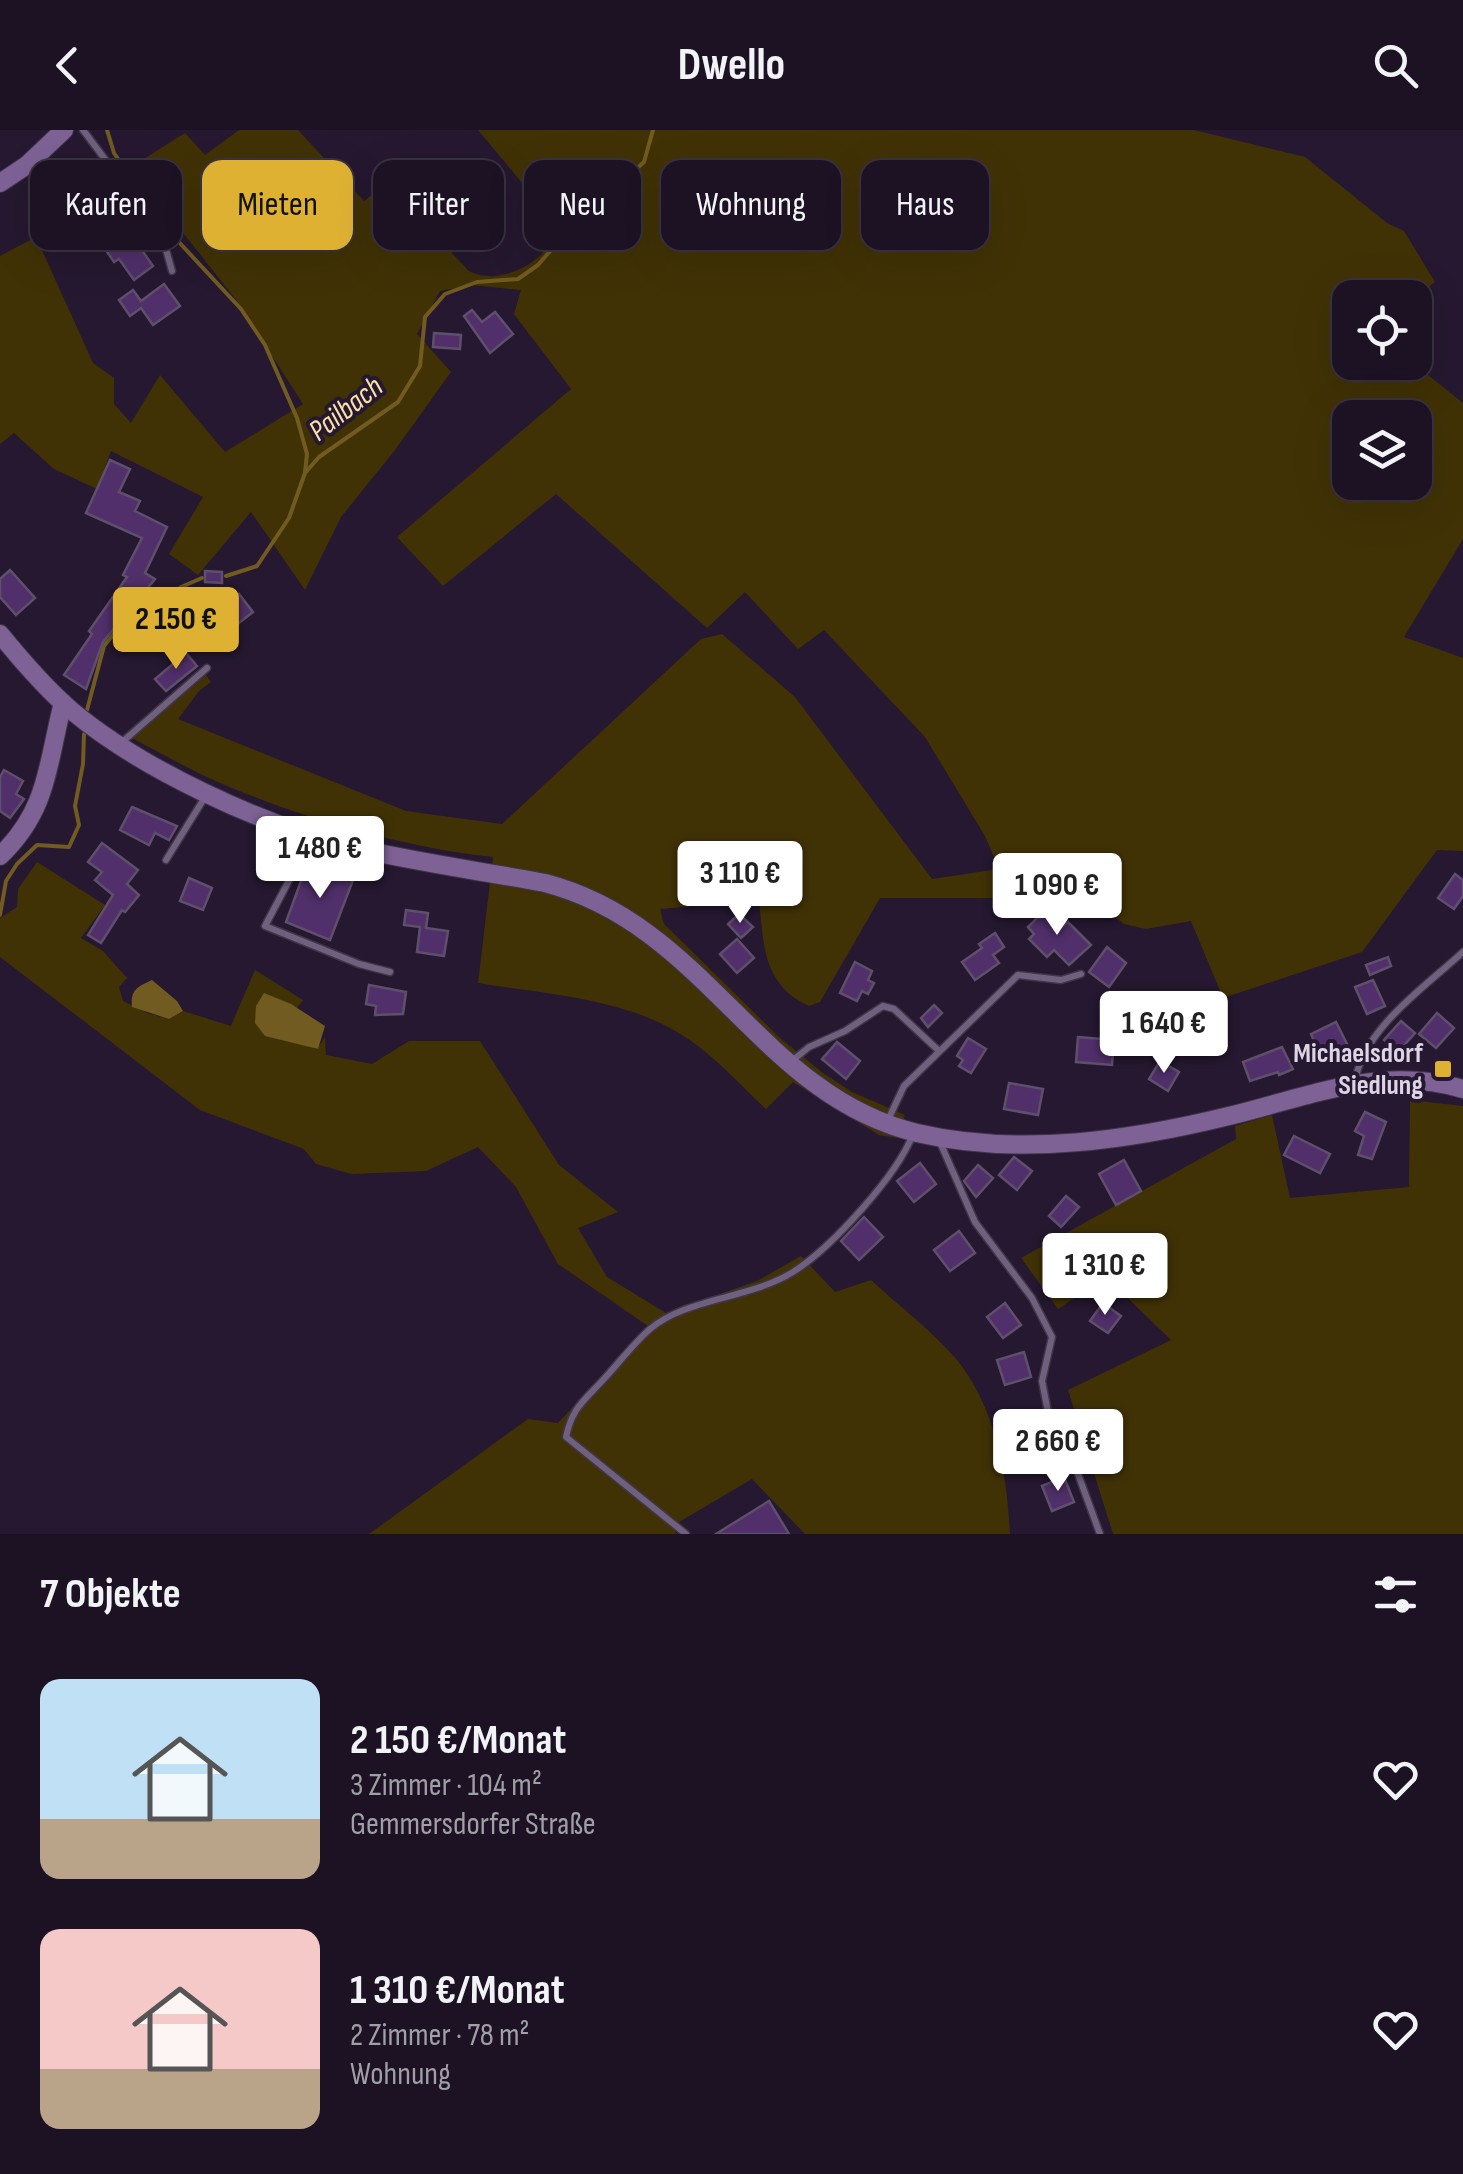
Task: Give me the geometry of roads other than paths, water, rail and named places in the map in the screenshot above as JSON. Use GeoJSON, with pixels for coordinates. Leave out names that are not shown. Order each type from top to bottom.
{"type":"FeatureCollection","features":[{"type":"Feature","properties":{"kind":"main road"},"geometry":{"type":"LineString","coordinates":[[0,183],[64,130]]}},
{"type":"Feature","properties":{"kind":"main road"},"geometry":{"type":"LineString","coordinates":[[0,634],[63,703],[119,745],[208,792],[312,836],[354,848],[545,883],[595,899],[636,922],[690,966],[788,1064],[850,1108],[914,1132],[1005,1144],[1117,1138],[1236,1114],[1355,1083],[1420,1080],[1463,1089]]}},
{"type":"Feature","properties":{"kind":"main road"},"geometry":{"type":"LineString","coordinates":[[0,856],[19,837],[43,794],[63,703]]}},
{"type":"Feature","properties":{"kind":"lane"},"geometry":{"type":"LineString","coordinates":[[82,130],[162,235],[172,271]]}},
{"type":"Feature","properties":{"kind":"lane"},"geometry":{"type":"LineString","coordinates":[[119,745],[207,668]]}},
{"type":"Feature","properties":{"kind":"lane"},"geometry":{"type":"LineString","coordinates":[[166,860],[208,792]]}},
{"type":"Feature","properties":{"kind":"lane"},"geometry":{"type":"LineString","coordinates":[[312,836],[266,926],[358,964],[390,972]]}},
{"type":"Feature","properties":{"kind":"lane"},"geometry":{"type":"LineString","coordinates":[[1355,1083],[1359,1060],[1394,1015],[1463,952]]}},
{"type":"Feature","properties":{"kind":"lane"},"geometry":{"type":"LineString","coordinates":[[887,1123],[904,1086],[1018,975],[1061,980],[1081,974]]}},
{"type":"Feature","properties":{"kind":"lane"},"geometry":{"type":"LineString","coordinates":[[788,1064],[809,1047],[883,1006],[894,1009],[938,1050]]}},
{"type":"Feature","properties":{"kind":"lane"},"geometry":{"type":"LineString","coordinates":[[686,1534],[566,1437],[571,1414],[652,1327],[683,1312],[759,1290],[795,1271],[884,1183],[904,1156],[914,1132]]}},
{"type":"Feature","properties":{"kind":"lane"},"geometry":{"type":"LineString","coordinates":[[938,1137],[970,1212],[1032,1298],[1052,1337],[1042,1380],[1048,1412],[1078,1474],[1100,1534]]}},
{"type":"Feature","properties":{"kind":"waterway"},"geometry":{"type":"LineString","coordinates":[[107,130],[114,153],[135,184],[177,240],[241,309],[265,345],[297,418],[307,454],[305,472]]}},
{"type":"Feature","properties":{"kind":"waterway","name":"Pailbach"},"geometry":{"type":"LineString","coordinates":[[226,576],[257,566],[289,518],[305,473],[319,457],[398,402],[420,366],[425,317],[445,294],[477,282],[518,279],[538,265],[585,211],[597,189],[628,177],[644,162],[653,130]]}},
{"type":"Feature","properties":{"kind":"waterway","name":"Pailbach"},"geometry":{"type":"LineString","coordinates":[[87,710],[104,646],[117,630],[153,612],[181,587],[202,578]]}},
{"type":"Feature","properties":{"kind":"waterway","name":"Pailbach"},"geometry":{"type":"LineString","coordinates":[[0,915],[6,881],[17,864],[37,845],[69,847],[79,825],[75,806],[84,734]]}},
{"type":"Feature","properties":{"kind":"place","name":"Michaelsdorf Siedlung"},"geometry":{"type":"Point","coordinates":[1443,1069]}}]}
